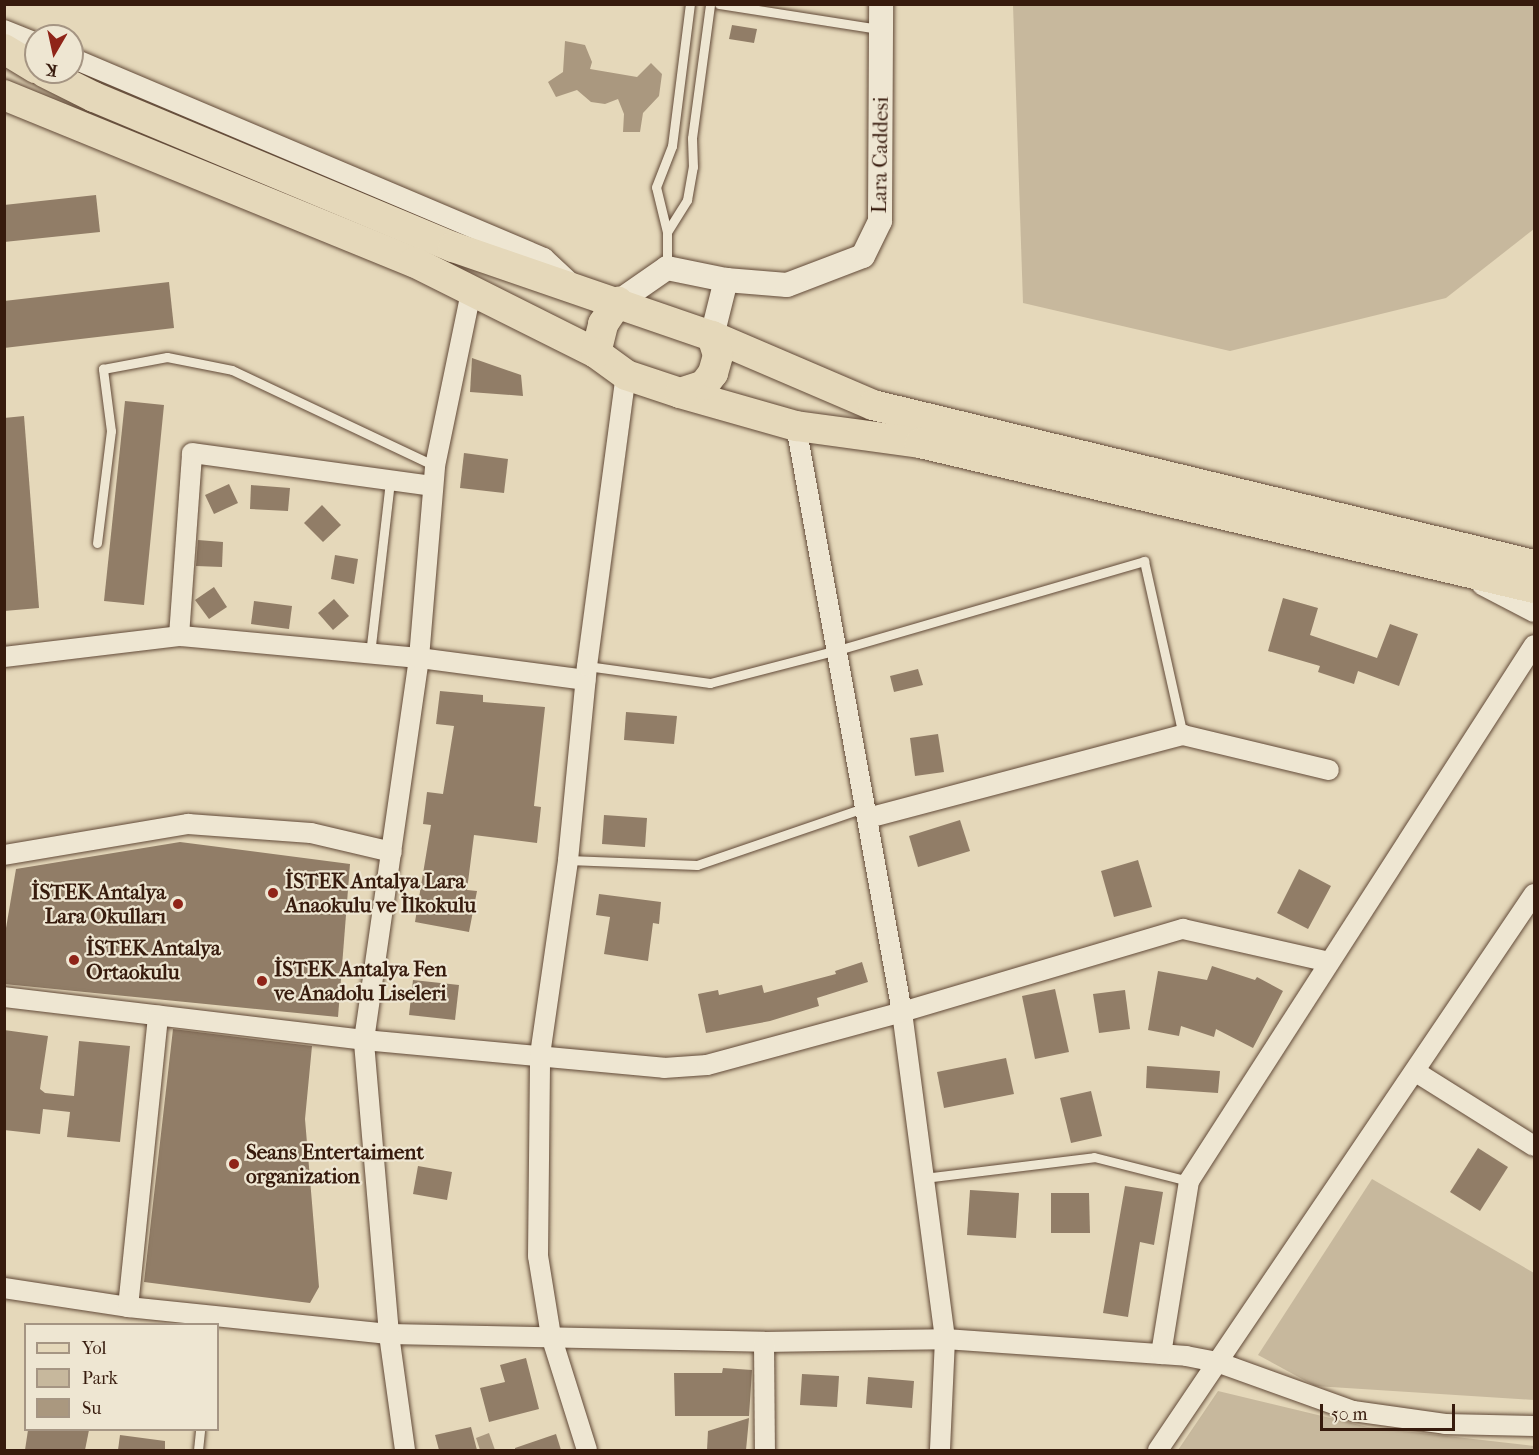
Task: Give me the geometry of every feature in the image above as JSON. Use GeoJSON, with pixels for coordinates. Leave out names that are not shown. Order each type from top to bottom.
{"type":"FeatureCollection","features":[{"type":"Feature","properties":{"kind":"main road"},"geometry":{"type":"LineString","coordinates":[[4,49],[24,61]]}},
{"type":"Feature","properties":{"kind":"main road"},"geometry":{"type":"LineString","coordinates":[[68,84],[105,102],[453,247],[712,336],[873,405],[1534,565]]}},
{"type":"Feature","properties":{"kind":"main road"},"geometry":{"type":"LineString","coordinates":[[4,95],[67,117],[471,288],[596,353],[626,375],[680,393],[796,426],[920,443],[1534,588]]}},
{"type":"Feature","properties":{"kind":"main road"},"geometry":{"type":"LineString","coordinates":[[596,353],[603,324],[618,302]]}},
{"type":"Feature","properties":{"kind":"main road"},"geometry":{"type":"LineString","coordinates":[[680,393],[704,385],[713,373],[718,355],[712,336]]}},
{"type":"Feature","properties":{"kind":"street","name":"Lara Caddesi"},"geometry":{"type":"LineString","coordinates":[[667,268],[726,280],[787,285],[863,256],[880,221],[881,4]]}},
{"type":"Feature","properties":{"kind":"street"},"geometry":{"type":"LineString","coordinates":[[4,30],[24,38]]}},
{"type":"Feature","properties":{"kind":"street"},"geometry":{"type":"LineString","coordinates":[[84,63],[544,258],[578,289]]}},
{"type":"Feature","properties":{"kind":"street"},"geometry":{"type":"LineString","coordinates":[[618,302],[667,268]]}},
{"type":"Feature","properties":{"kind":"street"},"geometry":{"type":"LineString","coordinates":[[712,336],[726,280]]}},
{"type":"Feature","properties":{"kind":"street"},"geometry":{"type":"LineString","coordinates":[[405,1450],[389,1334],[364,1040],[419,658],[435,466],[471,288]]}},
{"type":"Feature","properties":{"kind":"street"},"geometry":{"type":"LineString","coordinates":[[587,1450],[551,1335],[538,1256],[540,1055],[568,860],[586,673],[626,375]]}},
{"type":"Feature","properties":{"kind":"street"},"geometry":{"type":"LineString","coordinates":[[796,426],[902,1012],[945,1339],[940,1450]]}},
{"type":"Feature","properties":{"kind":"street"},"geometry":{"type":"LineString","coordinates":[[178,636],[192,453],[433,486]]}},
{"type":"Feature","properties":{"kind":"street"},"geometry":{"type":"LineString","coordinates":[[1444,566],[1534,612]]}},
{"type":"Feature","properties":{"kind":"street"},"geometry":{"type":"LineString","coordinates":[[4,657],[178,636],[586,673]]}},
{"type":"Feature","properties":{"kind":"street"},"geometry":{"type":"LineString","coordinates":[[1161,1354],[1189,1181],[1534,645]]}},
{"type":"Feature","properties":{"kind":"street"},"geometry":{"type":"LineString","coordinates":[[867,812],[1183,735],[1329,770]]}},
{"type":"Feature","properties":{"kind":"street"},"geometry":{"type":"LineString","coordinates":[[4,855],[188,824],[310,833],[392,852]]}},
{"type":"Feature","properties":{"kind":"street"},"geometry":{"type":"LineString","coordinates":[[1158,1450],[1531,906]]}},
{"type":"Feature","properties":{"kind":"street"},"geometry":{"type":"LineString","coordinates":[[4,997],[364,1040],[664,1068],[707,1065],[902,1012],[1183,929],[1329,962]]}},
{"type":"Feature","properties":{"kind":"street"},"geometry":{"type":"LineString","coordinates":[[128,1306],[158,1016]]}},
{"type":"Feature","properties":{"kind":"street"},"geometry":{"type":"LineString","coordinates":[[1416,1072],[1534,1146]]}},
{"type":"Feature","properties":{"kind":"street"},"geometry":{"type":"LineString","coordinates":[[4,1287],[212,1320],[389,1334],[551,1335],[764,1342],[945,1339],[1161,1354],[1217,1362],[1353,1411],[1444,1424],[1534,1426]]}},
{"type":"Feature","properties":{"kind":"street"},"geometry":{"type":"LineString","coordinates":[[764,1342],[765,1450]]}},
{"type":"Feature","properties":{"kind":"lane"},"geometry":{"type":"LineString","coordinates":[[667,268],[667,232],[656,187],[672,146],[690,4]]}},
{"type":"Feature","properties":{"kind":"lane"},"geometry":{"type":"LineString","coordinates":[[667,232],[687,200],[693,167],[692,138],[710,4]]}},
{"type":"Feature","properties":{"kind":"lane"},"geometry":{"type":"LineString","coordinates":[[719,4],[881,29]]}},
{"type":"Feature","properties":{"kind":"lane"},"geometry":{"type":"LineString","coordinates":[[98,543],[111,431],[103,369],[167,357],[232,370],[435,466]]}},
{"type":"Feature","properties":{"kind":"lane"},"geometry":{"type":"LineString","coordinates":[[369,654],[390,480]]}},
{"type":"Feature","properties":{"kind":"lane"},"geometry":{"type":"LineString","coordinates":[[586,673],[710,683],[838,650],[1144,561],[1183,735]]}},
{"type":"Feature","properties":{"kind":"lane"},"geometry":{"type":"LineString","coordinates":[[568,860],[697,864],[867,812]]}},
{"type":"Feature","properties":{"kind":"lane"},"geometry":{"type":"LineString","coordinates":[[924,1178],[1094,1157],[1189,1181]]}},
{"type":"Feature","properties":{"kind":"lane"},"geometry":{"type":"LineString","coordinates":[[198,1450],[200,1431]]}},
{"type":"Feature","properties":{"kind":"green space"},"geometry":{"type":"Polygon","coordinates":[[[1013,5],[1534,5],[1534,229],[1446,298],[1230,351],[1023,303],[1013,5]]]}},
{"type":"Feature","properties":{"kind":"green space"},"geometry":{"type":"Polygon","coordinates":[[[1372,1179],[1534,1273],[1534,1400],[1315,1386],[1258,1355],[1372,1179]]]}},
{"type":"Feature","properties":{"kind":"green space"},"geometry":{"type":"Polygon","coordinates":[[[1218,1391],[1368,1427],[1534,1446],[1534,1450],[1178,1450],[1218,1391]]]}},
{"type":"Feature","properties":{"kind":"water"},"geometry":{"type":"Polygon","coordinates":[[[565,41],[585,45],[592,62],[590,69],[637,77],[651,63],[662,74],[659,96],[643,113],[640,132],[623,132],[624,114],[618,99],[605,104],[591,102],[577,90],[556,97],[548,82],[563,72],[565,41]]]}},
{"type":"Feature","properties":{"kind":"water"},"geometry":{"type":"Polygon","coordinates":[[[489,1433],[495,1450],[480,1450],[476,1438],[489,1433]]]}},
{"type":"Feature","properties":{"kind":"building"},"geometry":{"type":"Polygon","coordinates":[[[732,25],[757,29],[754,43],[729,39],[732,25]]]}},
{"type":"Feature","properties":{"kind":"building"},"geometry":{"type":"Polygon","coordinates":[[[96,195],[100,232],[4,242],[4,205],[96,195]]]}},
{"type":"Feature","properties":{"kind":"building"},"geometry":{"type":"Polygon","coordinates":[[[169,282],[174,328],[4,348],[4,301],[169,282]]]}},
{"type":"Feature","properties":{"kind":"building"},"geometry":{"type":"Polygon","coordinates":[[[472,358],[521,375],[523,396],[470,392],[472,358]]]}},
{"type":"Feature","properties":{"kind":"building"},"geometry":{"type":"Polygon","coordinates":[[[125,401],[164,405],[144,605],[104,601],[125,401]]]}},
{"type":"Feature","properties":{"kind":"building"},"geometry":{"type":"Polygon","coordinates":[[[24,416],[39,608],[4,611],[4,418],[24,416]]]}},
{"type":"Feature","properties":{"kind":"building"},"geometry":{"type":"Polygon","coordinates":[[[464,453],[508,459],[504,493],[460,488],[464,453]]]}},
{"type":"Feature","properties":{"kind":"building"},"geometry":{"type":"Polygon","coordinates":[[[229,484],[238,503],[214,514],[205,495],[229,484]]]}},
{"type":"Feature","properties":{"kind":"building"},"geometry":{"type":"Polygon","coordinates":[[[251,485],[290,488],[288,511],[250,509],[251,485]]]}},
{"type":"Feature","properties":{"kind":"building"},"geometry":{"type":"Polygon","coordinates":[[[322,505],[341,525],[323,542],[304,523],[322,505]]]}},
{"type":"Feature","properties":{"kind":"building"},"geometry":{"type":"Polygon","coordinates":[[[198,540],[223,542],[222,567],[196,566],[198,540]]]}},
{"type":"Feature","properties":{"kind":"building"},"geometry":{"type":"Polygon","coordinates":[[[335,555],[358,559],[354,584],[331,579],[335,555]]]}},
{"type":"Feature","properties":{"kind":"building"},"geometry":{"type":"Polygon","coordinates":[[[214,587],[227,607],[209,619],[195,600],[214,587]]]}},
{"type":"Feature","properties":{"kind":"building"},"geometry":{"type":"Polygon","coordinates":[[[1283,598],[1318,608],[1310,635],[1377,658],[1390,624],[1418,634],[1399,686],[1358,671],[1354,684],[1318,672],[1320,666],[1268,651],[1283,598]]]}},
{"type":"Feature","properties":{"kind":"building"},"geometry":{"type":"Polygon","coordinates":[[[334,599],[349,616],[333,630],[318,613],[334,599]]]}},
{"type":"Feature","properties":{"kind":"building"},"geometry":{"type":"Polygon","coordinates":[[[254,601],[292,606],[289,629],[251,624],[254,601]]]}},
{"type":"Feature","properties":{"kind":"building"},"geometry":{"type":"Polygon","coordinates":[[[918,669],[923,685],[894,692],[890,676],[918,669]]]}},
{"type":"Feature","properties":{"kind":"building"},"geometry":{"type":"Polygon","coordinates":[[[440,691],[483,695],[483,702],[545,707],[534,806],[541,807],[537,843],[474,835],[467,890],[477,891],[469,932],[415,922],[431,825],[423,824],[427,792],[443,794],[454,726],[436,724],[440,691]]]}},
{"type":"Feature","properties":{"kind":"building"},"geometry":{"type":"Polygon","coordinates":[[[626,712],[677,716],[674,744],[624,740],[626,712]]]}},
{"type":"Feature","properties":{"kind":"building"},"geometry":{"type":"Polygon","coordinates":[[[938,734],[944,772],[915,776],[910,738],[938,734]]]}},
{"type":"Feature","properties":{"kind":"building"},"geometry":{"type":"Polygon","coordinates":[[[604,815],[647,818],[645,847],[602,844],[604,815]]]}},
{"type":"Feature","properties":{"kind":"building"},"geometry":{"type":"Polygon","coordinates":[[[960,820],[970,851],[918,867],[909,836],[960,820]]]}},
{"type":"Feature","properties":{"kind":"building","name":"İSTEK Antalya Lara Okulları"},"geometry":{"type":"Polygon","coordinates":[[[180,842],[350,864],[338,1017],[4,984],[4,940],[16,869],[180,842]]]}},
{"type":"Feature","properties":{"kind":"building"},"geometry":{"type":"Polygon","coordinates":[[[1138,860],[1152,907],[1114,917],[1101,871],[1138,860]]]}},
{"type":"Feature","properties":{"kind":"building"},"geometry":{"type":"Polygon","coordinates":[[[1299,869],[1331,886],[1308,929],[1277,913],[1299,869]]]}},
{"type":"Feature","properties":{"kind":"building"},"geometry":{"type":"Polygon","coordinates":[[[599,894],[661,902],[659,924],[653,923],[648,961],[604,954],[610,917],[596,915],[599,894]]]}},
{"type":"Feature","properties":{"kind":"building"},"geometry":{"type":"Polygon","coordinates":[[[862,962],[868,982],[817,998],[819,1006],[770,1021],[706,1033],[698,994],[718,990],[719,995],[762,985],[764,993],[836,974],[835,971],[862,962]]]}},
{"type":"Feature","properties":{"kind":"building"},"geometry":{"type":"Polygon","coordinates":[[[1212,966],[1255,980],[1257,977],[1283,991],[1253,1048],[1216,1029],[1214,1037],[1181,1026],[1179,1036],[1148,1030],[1158,971],[1207,980],[1212,966]]]}},
{"type":"Feature","properties":{"kind":"building"},"geometry":{"type":"Polygon","coordinates":[[[413,980],[459,985],[455,1020],[409,1015],[413,980]]]}},
{"type":"Feature","properties":{"kind":"building"},"geometry":{"type":"Polygon","coordinates":[[[1055,989],[1069,1052],[1035,1059],[1022,996],[1055,989]]]}},
{"type":"Feature","properties":{"kind":"building"},"geometry":{"type":"Polygon","coordinates":[[[1125,990],[1130,1029],[1099,1033],[1093,994],[1125,990]]]}},
{"type":"Feature","properties":{"kind":"building","name":"Seans Entertaiment organization"},"geometry":{"type":"Polygon","coordinates":[[[173,1029],[312,1046],[305,1119],[319,1287],[310,1303],[144,1282],[173,1029]]]}},
{"type":"Feature","properties":{"kind":"building"},"geometry":{"type":"Polygon","coordinates":[[[4,1030],[48,1036],[40,1089],[45,1093],[74,1096],[79,1041],[130,1046],[120,1142],[67,1137],[70,1112],[43,1109],[40,1134],[4,1130],[4,1030]]]}},
{"type":"Feature","properties":{"kind":"building"},"geometry":{"type":"Polygon","coordinates":[[[1006,1058],[1014,1094],[944,1108],[937,1072],[1006,1058]]]}},
{"type":"Feature","properties":{"kind":"building"},"geometry":{"type":"Polygon","coordinates":[[[1147,1066],[1220,1071],[1218,1093],[1146,1088],[1147,1066]]]}},
{"type":"Feature","properties":{"kind":"building"},"geometry":{"type":"Polygon","coordinates":[[[1091,1091],[1102,1136],[1071,1143],[1060,1098],[1091,1091]]]}},
{"type":"Feature","properties":{"kind":"building"},"geometry":{"type":"Polygon","coordinates":[[[1478,1148],[1508,1167],[1480,1211],[1450,1192],[1478,1148]]]}},
{"type":"Feature","properties":{"kind":"building"},"geometry":{"type":"Polygon","coordinates":[[[418,1166],[452,1172],[447,1200],[413,1194],[418,1166]]]}},
{"type":"Feature","properties":{"kind":"building"},"geometry":{"type":"Polygon","coordinates":[[[1125,1186],[1163,1192],[1154,1245],[1140,1242],[1128,1317],[1103,1313],[1125,1186]]]}},
{"type":"Feature","properties":{"kind":"building"},"geometry":{"type":"Polygon","coordinates":[[[970,1190],[1019,1193],[1016,1238],[967,1235],[970,1190]]]}},
{"type":"Feature","properties":{"kind":"building"},"geometry":{"type":"Polygon","coordinates":[[[1051,1193],[1089,1193],[1090,1233],[1051,1233],[1051,1193]]]}},
{"type":"Feature","properties":{"kind":"building"},"geometry":{"type":"Polygon","coordinates":[[[526,1358],[539,1409],[489,1422],[480,1388],[505,1382],[500,1365],[526,1358]]]}},
{"type":"Feature","properties":{"kind":"building"},"geometry":{"type":"Polygon","coordinates":[[[723,1368],[752,1370],[749,1416],[675,1416],[674,1373],[722,1373],[723,1368]]]}},
{"type":"Feature","properties":{"kind":"building"},"geometry":{"type":"Polygon","coordinates":[[[802,1374],[839,1376],[837,1407],[800,1405],[802,1374]]]}},
{"type":"Feature","properties":{"kind":"building"},"geometry":{"type":"Polygon","coordinates":[[[868,1377],[914,1381],[912,1408],[866,1404],[868,1377]]]}},
{"type":"Feature","properties":{"kind":"building"},"geometry":{"type":"Polygon","coordinates":[[[749,1418],[746,1450],[707,1450],[708,1431],[749,1418]]]}},
{"type":"Feature","properties":{"kind":"building"},"geometry":{"type":"Polygon","coordinates":[[[471,1427],[477,1450],[439,1450],[435,1435],[471,1427]]]}},
{"type":"Feature","properties":{"kind":"building"},"geometry":{"type":"Polygon","coordinates":[[[28,1431],[89,1431],[85,1450],[25,1450],[28,1431]]]}},
{"type":"Feature","properties":{"kind":"building"},"geometry":{"type":"Polygon","coordinates":[[[556,1434],[561,1450],[515,1450],[515,1448],[556,1434]]]}},
{"type":"Feature","properties":{"kind":"building"},"geometry":{"type":"Polygon","coordinates":[[[120,1435],[165,1441],[165,1450],[118,1450],[120,1435]]]}},
{"type":"Feature","properties":{"kind":"place","name":"İSTEK Antalya Lara Anaokulu ve İlkokulu"},"geometry":{"type":"Point","coordinates":[273,893]}},
{"type":"Feature","properties":{"kind":"place","name":"İSTEK Antalya Lara Okulları"},"geometry":{"type":"Point","coordinates":[178,904]}},
{"type":"Feature","properties":{"kind":"place","name":"İSTEK Antalya Ortaokulu"},"geometry":{"type":"Point","coordinates":[74,960]}},
{"type":"Feature","properties":{"kind":"place","name":"İSTEK Antalya Fen ve Anadolu Liseleri"},"geometry":{"type":"Point","coordinates":[262,981]}},
{"type":"Feature","properties":{"kind":"place","name":"Seans Entertaiment organization"},"geometry":{"type":"Point","coordinates":[234,1164]}}]}
